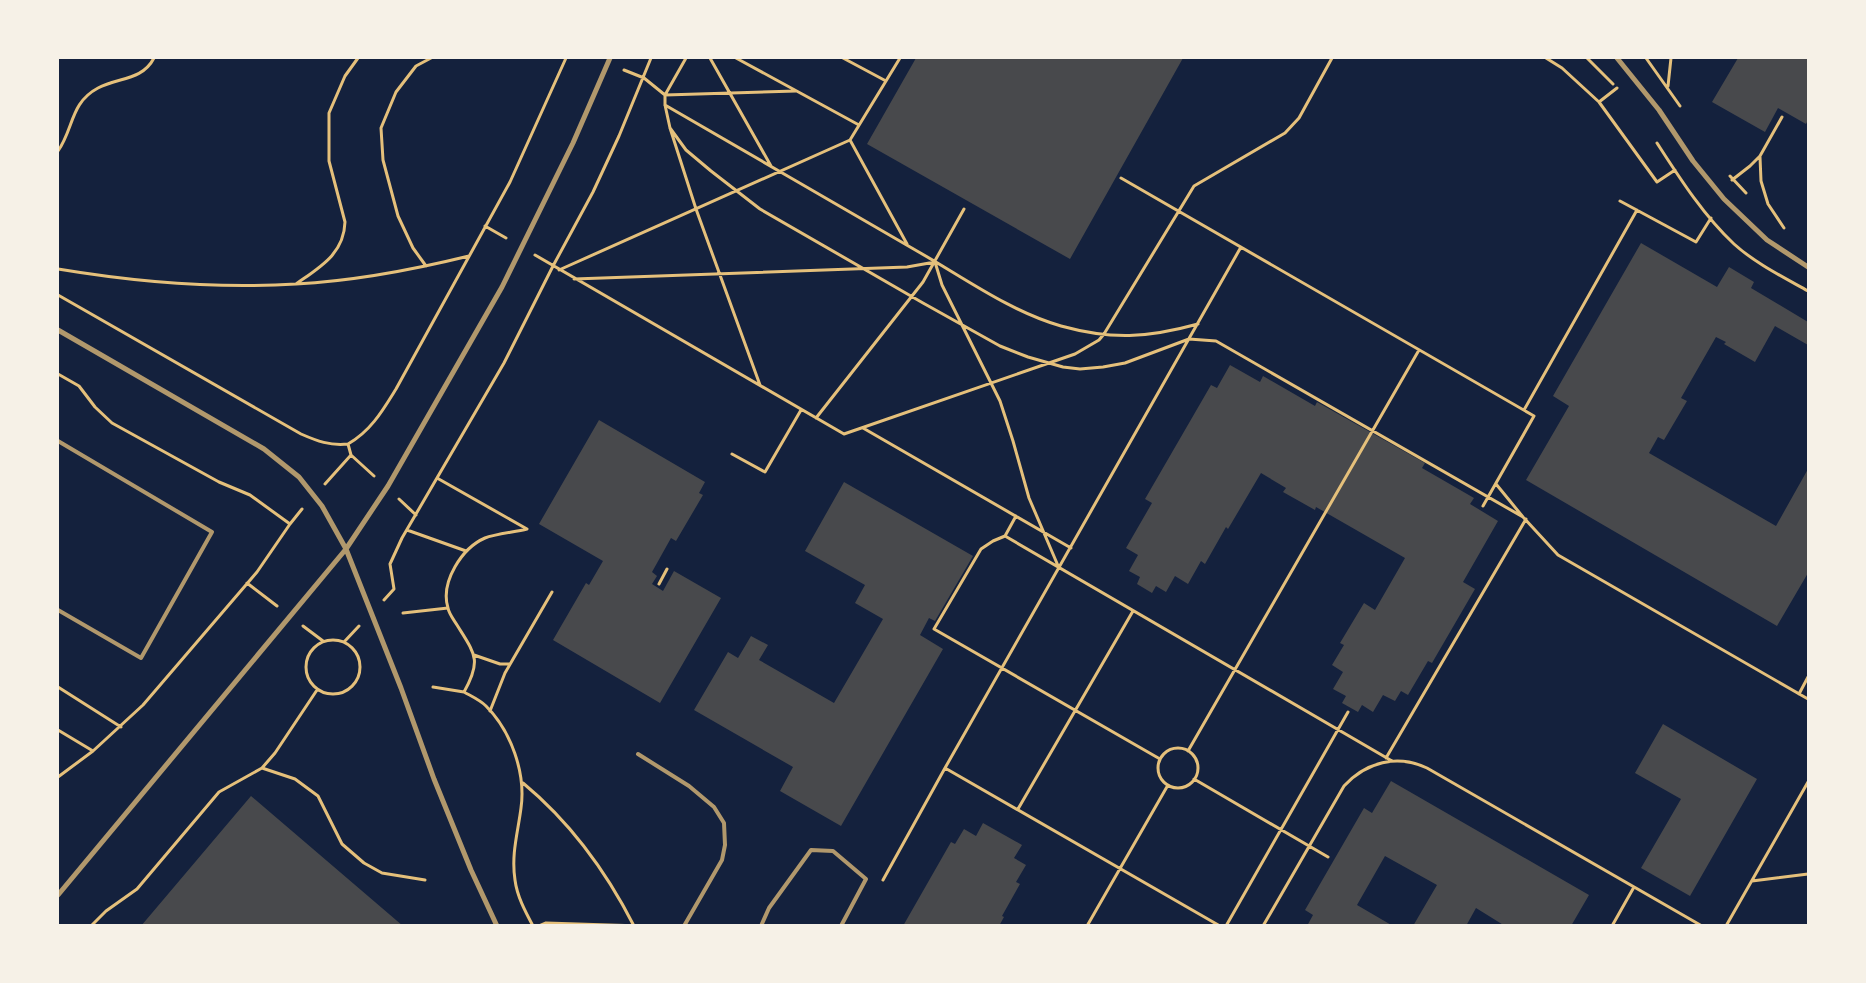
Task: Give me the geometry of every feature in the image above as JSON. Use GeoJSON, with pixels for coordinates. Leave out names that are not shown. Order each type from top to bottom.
{"type":"FeatureCollection","features":[{"type":"Feature","properties":{"kind":"street"},"geometry":{"type":"LineString","coordinates":[[1617,58],[1659,110],[1693,161],[1724,200],[1767,240],[1808,267]]}},
{"type":"Feature","properties":{"kind":"street"},"geometry":{"type":"LineString","coordinates":[[58,895],[346,549],[386,487],[502,287],[574,143],[609,60]]}},
{"type":"Feature","properties":{"kind":"street"},"geometry":{"type":"LineString","coordinates":[[58,330],[264,449],[299,478],[322,506],[346,549],[434,779],[471,870],[497,926]]}},
{"type":"Feature","properties":{"kind":"lane"},"geometry":{"type":"LineString","coordinates":[[58,441],[212,532],[141,658],[58,610]]}},
{"type":"Feature","properties":{"kind":"lane"},"geometry":{"type":"LineString","coordinates":[[638,754],[689,786],[714,807],[724,824],[726,845],[722,860],[684,926]]}},
{"type":"Feature","properties":{"kind":"lane"},"geometry":{"type":"LineString","coordinates":[[760,926],[769,908],[811,850],[833,851],[866,879],[841,926]]}},
{"type":"Feature","properties":{"kind":"path"},"geometry":{"type":"LineString","coordinates":[[58,151],[79,104],[86,96],[98,88],[137,76],[154,58]]}},
{"type":"Feature","properties":{"kind":"path"},"geometry":{"type":"LineString","coordinates":[[295,284],[326,261],[336,250],[344,233],[345,222],[329,161],[329,113],[345,76],[358,58]]}},
{"type":"Feature","properties":{"kind":"path"},"geometry":{"type":"LineString","coordinates":[[426,266],[413,248],[398,216],[383,160],[381,128],[396,92],[416,66],[431,58]]}},
{"type":"Feature","properties":{"kind":"path"},"geometry":{"type":"LineString","coordinates":[[58,295],[301,434],[319,442],[337,445],[348,444],[365,432],[381,414],[510,182],[566,58]]}},
{"type":"Feature","properties":{"kind":"path"},"geometry":{"type":"LineString","coordinates":[[344,642],[394,589],[390,564],[407,530],[504,363],[593,192],[652,58]]}},
{"type":"Feature","properties":{"kind":"path"},"geometry":{"type":"LineString","coordinates":[[686,58],[665,95],[670,128],[696,209],[760,386]]}},
{"type":"Feature","properties":{"kind":"path"},"geometry":{"type":"LineString","coordinates":[[710,58],[771,167]]}},
{"type":"Feature","properties":{"kind":"path"},"geometry":{"type":"LineString","coordinates":[[736,58],[858,125]]}},
{"type":"Feature","properties":{"kind":"path"},"geometry":{"type":"LineString","coordinates":[[842,58],[886,82]]}},
{"type":"Feature","properties":{"kind":"path"},"geometry":{"type":"LineString","coordinates":[[558,270],[850,140],[900,58]]}},
{"type":"Feature","properties":{"kind":"path"},"geometry":{"type":"LineString","coordinates":[[485,226],[844,434],[1075,354],[1099,340],[1194,186],[1285,132],[1299,118],[1332,58]]}},
{"type":"Feature","properties":{"kind":"path"},"geometry":{"type":"LineString","coordinates":[[1546,58],[1562,68],[1599,102],[1657,182],[1675,170]]}},
{"type":"Feature","properties":{"kind":"path"},"geometry":{"type":"LineString","coordinates":[[1646,58],[1668,86],[1684,113]]}},
{"type":"Feature","properties":{"kind":"path"},"geometry":{"type":"LineString","coordinates":[[1668,86],[1671,58]]}},
{"type":"Feature","properties":{"kind":"path"},"geometry":{"type":"LineString","coordinates":[[609,60],[644,78],[665,95],[796,91]]}},
{"type":"Feature","properties":{"kind":"path"},"geometry":{"type":"LineString","coordinates":[[1599,102],[1616,88]]}},
{"type":"Feature","properties":{"kind":"path"},"geometry":{"type":"LineString","coordinates":[[665,105],[1006,303],[1035,317],[1060,325],[1121,336],[1145,336],[1198,324]]}},
{"type":"Feature","properties":{"kind":"path"},"geometry":{"type":"LineString","coordinates":[[1700,205],[1760,156],[1782,117]]}},
{"type":"Feature","properties":{"kind":"path"},"geometry":{"type":"LineString","coordinates":[[670,128],[686,150],[760,209],[1000,346],[1047,364],[1080,369],[1124,363],[1189,339],[1216,341],[1489,496],[1524,518]]}},
{"type":"Feature","properties":{"kind":"path"},"geometry":{"type":"LineString","coordinates":[[850,140],[908,246]]}},
{"type":"Feature","properties":{"kind":"path"},"geometry":{"type":"LineString","coordinates":[[1760,156],[1761,181],[1768,204],[1784,228]]}},
{"type":"Feature","properties":{"kind":"path"},"geometry":{"type":"LineString","coordinates":[[1728,172],[1752,199]]}},
{"type":"Feature","properties":{"kind":"path"},"geometry":{"type":"LineString","coordinates":[[1120,178],[1534,416],[1483,506]]}},
{"type":"Feature","properties":{"kind":"path"},"geometry":{"type":"LineString","coordinates":[[1620,201],[1696,242],[1711,218]]}},
{"type":"Feature","properties":{"kind":"path"},"geometry":{"type":"LineString","coordinates":[[816,418],[912,297],[935,262],[964,209]]}},
{"type":"Feature","properties":{"kind":"path"},"geometry":{"type":"LineString","coordinates":[[1524,410],[1637,210]]}},
{"type":"Feature","properties":{"kind":"path"},"geometry":{"type":"LineString","coordinates":[[1771,217],[1792,233]]}},
{"type":"Feature","properties":{"kind":"path"},"geometry":{"type":"LineString","coordinates":[[880,886],[1241,247]]}},
{"type":"Feature","properties":{"kind":"path"},"geometry":{"type":"LineString","coordinates":[[58,269],[104,277],[184,285],[295,284],[373,276],[469,256]]}},
{"type":"Feature","properties":{"kind":"path"},"geometry":{"type":"LineString","coordinates":[[574,279],[907,267],[935,262]]}},
{"type":"Feature","properties":{"kind":"path"},"geometry":{"type":"LineString","coordinates":[[935,262],[942,285],[991,383],[1006,420],[1029,498],[1059,568]]}},
{"type":"Feature","properties":{"kind":"path"},"geometry":{"type":"LineString","coordinates":[[1188,751],[1419,350]]}},
{"type":"Feature","properties":{"kind":"path"},"geometry":{"type":"LineString","coordinates":[[58,374],[79,386],[95,407],[112,423],[219,482],[250,495],[290,524]]}},
{"type":"Feature","properties":{"kind":"path"},"geometry":{"type":"LineString","coordinates":[[732,454],[765,472],[801,410]]}},
{"type":"Feature","properties":{"kind":"path"},"geometry":{"type":"LineString","coordinates":[[862,428],[1071,548]]}},
{"type":"Feature","properties":{"kind":"path"},"geometry":{"type":"LineString","coordinates":[[348,444],[351,455],[416,515]]}},
{"type":"Feature","properties":{"kind":"path"},"geometry":{"type":"LineString","coordinates":[[58,777],[93,750],[143,705],[257,572],[290,524],[351,455]]}},
{"type":"Feature","properties":{"kind":"path"},"geometry":{"type":"LineString","coordinates":[[437,478],[527,529],[486,537],[466,551],[451,575],[447,591],[448,608],[474,655],[475,665],[464,692]]}},
{"type":"Feature","properties":{"kind":"path"},"geometry":{"type":"LineString","coordinates":[[1496,484],[1558,555],[1808,699]]}},
{"type":"Feature","properties":{"kind":"path"},"geometry":{"type":"LineString","coordinates":[[1016,516],[1005,536],[981,549],[934,629],[1160,759]]}},
{"type":"Feature","properties":{"kind":"path"},"geometry":{"type":"LineString","coordinates":[[1384,762],[1524,518]]}},
{"type":"Feature","properties":{"kind":"path"},"geometry":{"type":"LineString","coordinates":[[407,530],[466,551]]}},
{"type":"Feature","properties":{"kind":"path"},"geometry":{"type":"LineString","coordinates":[[1005,536],[1392,761]]}},
{"type":"Feature","properties":{"kind":"path"},"geometry":{"type":"LineString","coordinates":[[659,584],[667,569]]}},
{"type":"Feature","properties":{"kind":"path"},"geometry":{"type":"LineString","coordinates":[[490,711],[493,700],[511,664],[552,592]]}},
{"type":"Feature","properties":{"kind":"path"},"geometry":{"type":"LineString","coordinates":[[403,613],[448,608]]}},
{"type":"Feature","properties":{"kind":"path"},"geometry":{"type":"LineString","coordinates":[[1018,809],[1133,611]]}},
{"type":"Feature","properties":{"kind":"path"},"geometry":{"type":"LineString","coordinates":[[333,639],[344,642],[357,655],[360,664],[359,674],[354,684],[346,692],[335,695],[324,694],[317,690],[308,680],[305,668],[306,657],[313,648],[323,641],[333,639]]}},
{"type":"Feature","properties":{"kind":"path"},"geometry":{"type":"LineString","coordinates":[[474,655],[500,664],[511,664]]}},
{"type":"Feature","properties":{"kind":"path"},"geometry":{"type":"LineString","coordinates":[[1799,694],[1808,677]]}},
{"type":"Feature","properties":{"kind":"path"},"geometry":{"type":"LineString","coordinates":[[58,687],[120,727]]}},
{"type":"Feature","properties":{"kind":"path"},"geometry":{"type":"LineString","coordinates":[[433,687],[464,692],[484,705],[496,718],[514,750],[522,775],[522,807],[514,847],[515,882],[523,907],[533,926]]}},
{"type":"Feature","properties":{"kind":"path"},"geometry":{"type":"LineString","coordinates":[[91,926],[106,911],[136,889],[219,792],[262,768],[275,753],[317,690]]}},
{"type":"Feature","properties":{"kind":"path"},"geometry":{"type":"LineString","coordinates":[[1226,926],[1348,712]]}},
{"type":"Feature","properties":{"kind":"path"},"geometry":{"type":"LineString","coordinates":[[58,730],[93,750]]}},
{"type":"Feature","properties":{"kind":"path"},"geometry":{"type":"LineString","coordinates":[[1179,748],[1188,751],[1197,764],[1197,772],[1194,779],[1183,787],[1176,788],[1168,785],[1159,774],[1160,759],[1171,749],[1179,748]]}},
{"type":"Feature","properties":{"kind":"path"},"geometry":{"type":"LineString","coordinates":[[1263,926],[1348,782],[1366,768],[1392,761],[1411,762],[1427,768],[1702,926]]}},
{"type":"Feature","properties":{"kind":"path"},"geometry":{"type":"LineString","coordinates":[[262,768],[295,779],[318,796],[342,844],[364,863],[382,873],[426,880]]}},
{"type":"Feature","properties":{"kind":"path"},"geometry":{"type":"LineString","coordinates":[[945,768],[1220,926]]}},
{"type":"Feature","properties":{"kind":"path"},"geometry":{"type":"LineString","coordinates":[[1194,779],[1328,857]]}},
{"type":"Feature","properties":{"kind":"path"},"geometry":{"type":"LineString","coordinates":[[522,782],[545,801],[594,859],[613,886],[634,925]]}},
{"type":"Feature","properties":{"kind":"path"},"geometry":{"type":"LineString","coordinates":[[1726,926],[1808,782]]}},
{"type":"Feature","properties":{"kind":"path"},"geometry":{"type":"LineString","coordinates":[[1087,926],[1168,785]]}},
{"type":"Feature","properties":{"kind":"path"},"geometry":{"type":"LineString","coordinates":[[1752,881],[1808,874]]}},
{"type":"Feature","properties":{"kind":"path"},"geometry":{"type":"LineString","coordinates":[[1612,926],[1634,887]]}},
{"type":"Feature","properties":{"kind":"path"},"geometry":{"type":"LineString","coordinates":[[539,926],[546,923],[640,926]]}},
{"type":"Feature","properties":{"kind":"building"},"geometry":{"type":"Polygon","coordinates":[[[916,58],[1183,58],[1070,259],[867,144],[916,58]]]}},
{"type":"Feature","properties":{"kind":"building"},"geometry":{"type":"Polygon","coordinates":[[[1738,58],[1808,58],[1808,120],[1806,124],[1778,108],[1765,132],[1712,102],[1738,58]]]}},
{"type":"Feature","properties":{"kind":"building"},"geometry":{"type":"Polygon","coordinates":[[[1641,243],[1717,287],[1729,267],[1754,282],[1751,288],[1808,322],[1808,345],[1775,326],[1755,362],[1724,344],[1726,342],[1716,337],[1681,398],[1687,401],[1664,440],[1658,437],[1649,453],[1776,526],[1808,469],[1808,573],[1777,626],[1526,480],[1569,406],[1553,396],[1641,243]]]}},
{"type":"Feature","properties":{"kind":"building"},"geometry":{"type":"Polygon","coordinates":[[[1230,365],[1260,382],[1263,376],[1315,406],[1317,402],[1425,463],[1422,468],[1474,498],[1470,504],[1498,521],[1463,582],[1475,589],[1432,663],[1428,661],[1408,695],[1401,691],[1395,701],[1383,695],[1373,712],[1362,705],[1358,712],[1342,703],[1346,696],[1333,689],[1343,672],[1332,665],[1344,645],[1340,643],[1364,603],[1375,610],[1405,558],[1316,507],[1315,510],[1283,492],[1286,488],[1261,473],[1228,529],[1226,527],[1205,564],[1201,561],[1188,584],[1175,576],[1166,592],[1156,586],[1152,593],[1137,584],[1140,577],[1129,571],[1138,555],[1126,548],[1152,503],[1145,499],[1211,385],[1217,388],[1230,365]]]}},
{"type":"Feature","properties":{"kind":"building"},"geometry":{"type":"Polygon","coordinates":[[[599,420],[705,482],[699,493],[703,495],[676,541],[671,538],[652,572],[657,576],[652,584],[663,591],[674,571],[721,598],[660,703],[553,640],[586,583],[589,585],[603,561],[539,524],[599,420]]]}},
{"type":"Feature","properties":{"kind":"building"},"geometry":{"type":"Polygon","coordinates":[[[844,482],[973,556],[935,621],[929,618],[920,635],[943,649],[841,826],[780,791],[793,767],[694,710],[728,652],[738,658],[751,636],[768,645],[759,660],[834,703],[883,619],[855,603],[865,585],[805,551],[844,482]]]}},
{"type":"Feature","properties":{"kind":"building"},"geometry":{"type":"Polygon","coordinates":[[[1663,724],[1757,779],[1690,896],[1641,868],[1681,799],[1635,773],[1663,724]]]}},
{"type":"Feature","properties":{"kind":"building"},"geometry":{"type":"Polygon","coordinates":[[[1391,781],[1589,895],[1571,926],[1505,926],[1476,908],[1466,926],[1413,926],[1437,885],[1385,856],[1357,905],[1393,926],[1307,926],[1313,915],[1305,910],[1364,808],[1372,813],[1391,781]]]}},
{"type":"Feature","properties":{"kind":"building"},"geometry":{"type":"Polygon","coordinates":[[[251,796],[403,926],[141,926],[251,796]]]}},
{"type":"Feature","properties":{"kind":"building"},"geometry":{"type":"Polygon","coordinates":[[[983,823],[1022,845],[1014,858],[1026,865],[1016,882],[1020,884],[1002,916],[1004,917],[999,926],[903,926],[951,842],[955,844],[964,829],[976,836],[983,823]]]}}]}
